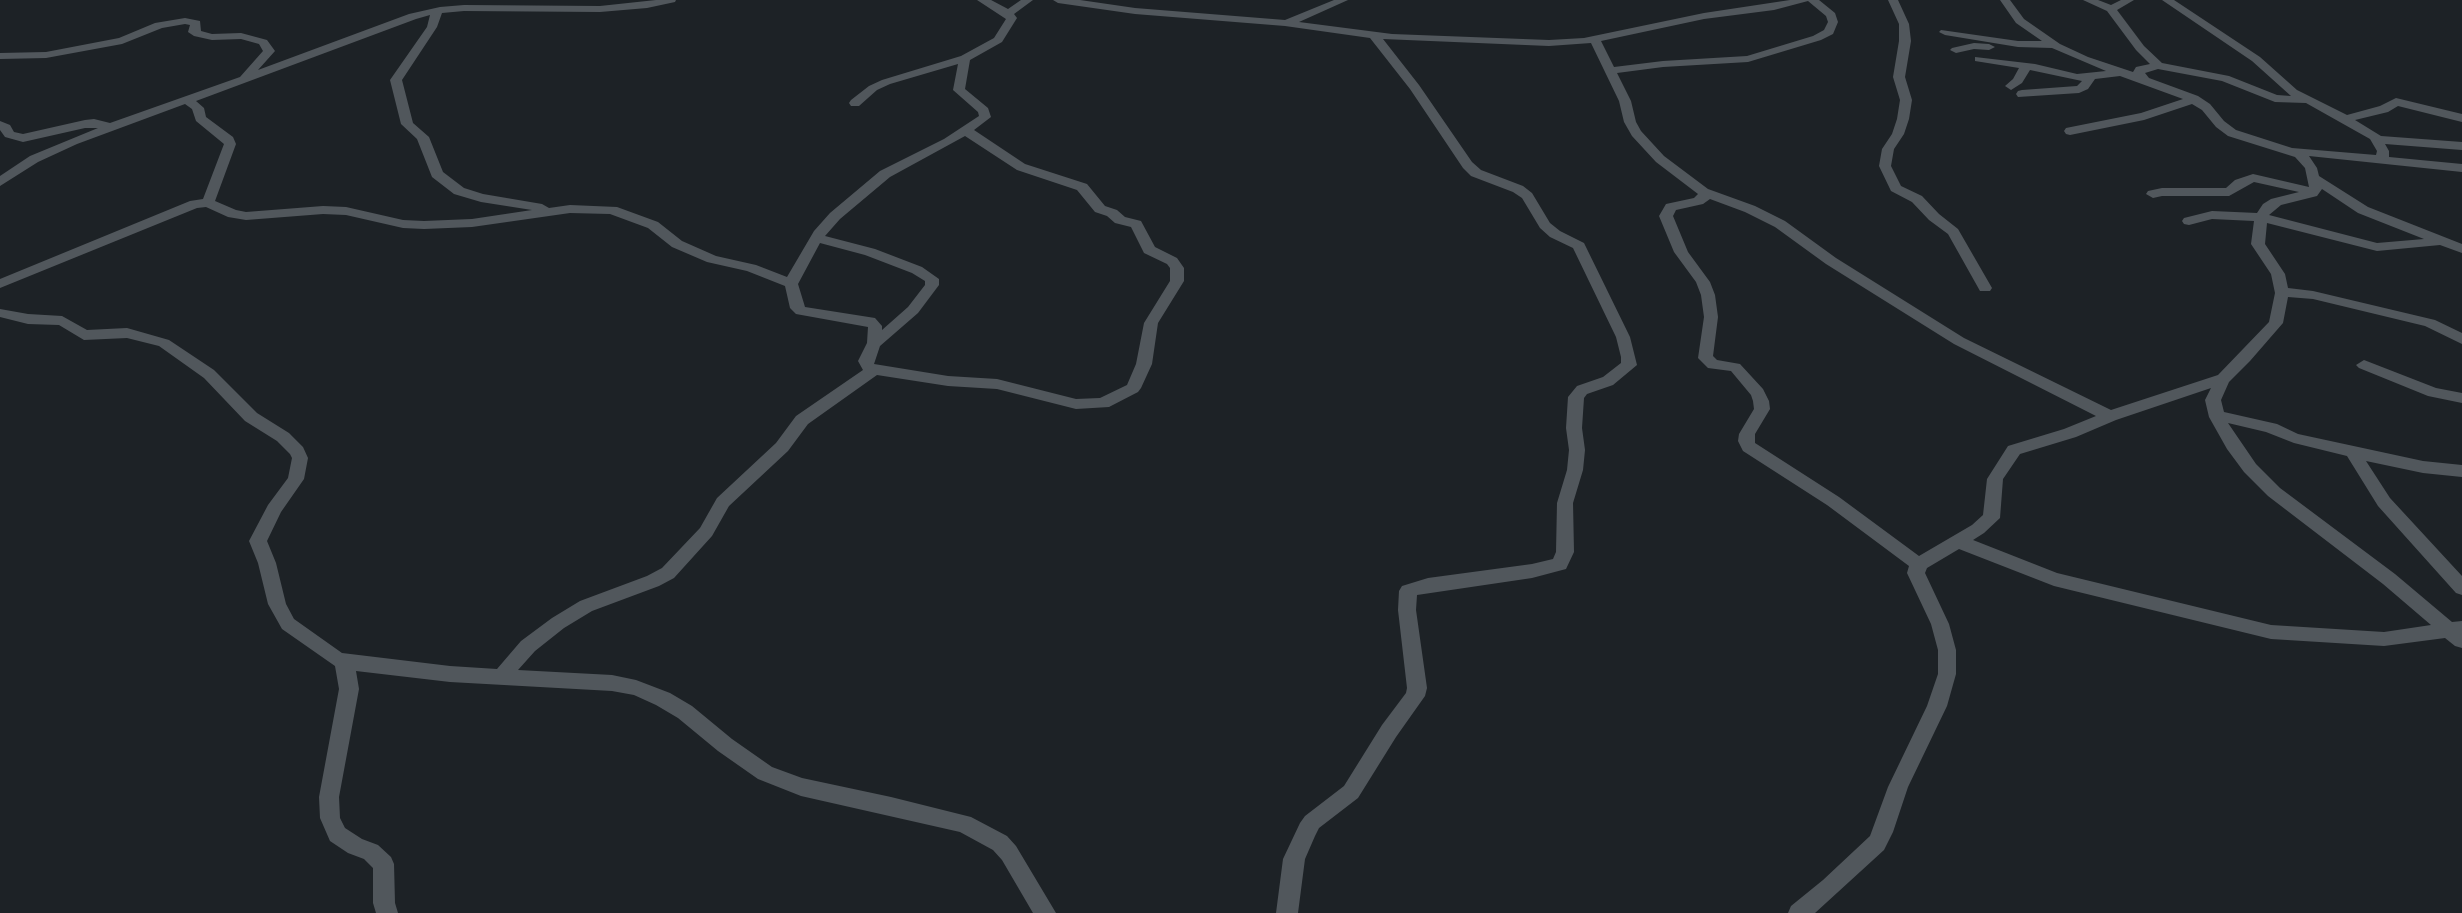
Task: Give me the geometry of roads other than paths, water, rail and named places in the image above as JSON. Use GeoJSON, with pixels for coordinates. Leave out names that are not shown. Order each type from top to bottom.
{"type":"FeatureCollection","features":[{"type":"Feature","properties":{"kind":"street"},"geometry":{"type":"LineString","coordinates":[[0,182],[56,148],[440,7],[600,8],[647,5],[671,0]]}},
{"type":"Feature","properties":{"kind":"street"},"geometry":{"type":"LineString","coordinates":[[855,103],[873,88],[886,82],[965,58],[998,40],[1012,21],[1008,14],[982,0]]}},
{"type":"Feature","properties":{"kind":"street"},"geometry":{"type":"LineString","coordinates":[[1008,14],[1028,0]]}},
{"type":"Feature","properties":{"kind":"street"},"geometry":{"type":"LineString","coordinates":[[1058,0],[1135,11],[1285,23],[1375,36],[1549,43],[1595,39],[1704,16],[1794,3],[1803,0]]}},
{"type":"Feature","properties":{"kind":"street"},"geometry":{"type":"LineString","coordinates":[[1285,23],[1343,0]]}},
{"type":"Feature","properties":{"kind":"street"},"geometry":{"type":"LineString","coordinates":[[1610,71],[1660,64],[1748,59],[1817,38],[1829,32],[1833,22],[1831,15],[1812,0]]}},
{"type":"Feature","properties":{"kind":"street"},"geometry":{"type":"LineString","coordinates":[[1893,0],[1904,24],[1905,41],[1899,77],[1906,100],[1903,119],[1898,134],[1888,149],[1885,166],[1896,188],[1917,199],[1934,217],[1953,232],[1985,288]]}},
{"type":"Feature","properties":{"kind":"street"},"geometry":{"type":"LineString","coordinates":[[2005,0],[2020,21],[2053,44],[2084,59],[2145,80],[2200,103],[2220,124],[2232,133],[2294,151],[2462,168]]}},
{"type":"Feature","properties":{"kind":"street"},"geometry":{"type":"LineString","coordinates":[[2088,0],[2111,9],[2140,48],[2158,66]]}},
{"type":"Feature","properties":{"kind":"street"},"geometry":{"type":"LineString","coordinates":[[2111,9],[2129,0]]}},
{"type":"Feature","properties":{"kind":"street"},"geometry":{"type":"LineString","coordinates":[[2167,0],[2256,59],[2293,92],[2345,119],[2378,140],[2462,146]]}},
{"type":"Feature","properties":{"kind":"street"},"geometry":{"type":"LineString","coordinates":[[440,7],[432,27],[396,80],[407,124],[423,138],[438,174],[459,191],[481,198],[554,211]]}},
{"type":"Feature","properties":{"kind":"street"},"geometry":{"type":"LineString","coordinates":[[0,56],[46,55],[122,41],[159,25],[185,21],[196,23],[194,32],[198,34],[212,37],[241,36],[263,42],[267,45],[269,51],[246,78]]}},
{"type":"Feature","properties":{"kind":"street"},"geometry":{"type":"LineString","coordinates":[[1945,32],[2014,45]]}},
{"type":"Feature","properties":{"kind":"street"},"geometry":{"type":"LineString","coordinates":[[1287,913],[1294,860],[1306,830],[1312,822],[1351,792],[1361,779],[1389,731],[1415,696],[1417,688],[1407,610],[1408,591],[1428,585],[1532,571],[1560,564],[1565,552],[1565,503],[1575,470],[1577,450],[1574,428],[1576,397],[1582,390],[1608,381],[1629,365],[1629,357],[1623,337],[1579,246],[1555,234],[1544,225],[1527,196],[1518,189],[1476,173],[1467,166],[1415,87],[1375,36]]}},
{"type":"Feature","properties":{"kind":"street"},"geometry":{"type":"LineString","coordinates":[[1595,39],[1625,101],[1630,122],[1636,133],[1660,159],[1706,193],[1750,209],[1780,224],[1831,261],[1954,339],[2110,416]]}},
{"type":"Feature","properties":{"kind":"street"},"geometry":{"type":"LineString","coordinates":[[1956,50],[1974,46],[2053,44]]}},
{"type":"Feature","properties":{"kind":"street"},"geometry":{"type":"LineString","coordinates":[[1996,61],[2010,53],[2014,45]]}},
{"type":"Feature","properties":{"kind":"street"},"geometry":{"type":"LineString","coordinates":[[965,58],[958,80],[959,90],[981,108],[986,115],[967,130],[885,174],[835,216],[817,238],[791,284],[797,308],[802,311],[870,321],[875,326],[874,343],[866,360],[867,366],[874,370],[948,381],[997,384],[1076,404],[1103,403],[1133,388],[1144,364],[1151,323],[1177,281],[1177,268],[1172,262],[1149,250],[1136,224],[1120,220],[1112,213],[1100,209],[1082,187],[1021,167],[970,134],[967,130]]}},
{"type":"Feature","properties":{"kind":"street"},"geometry":{"type":"LineString","coordinates":[[1979,59],[2026,66],[2073,77],[2090,77],[2123,72]]}},
{"type":"Feature","properties":{"kind":"street"},"geometry":{"type":"LineString","coordinates":[[2011,86],[2018,81],[2026,66]]}},
{"type":"Feature","properties":{"kind":"street"},"geometry":{"type":"LineString","coordinates":[[2145,80],[2139,73],[2140,69],[2158,66],[2225,78],[2271,97],[2308,101]]}},
{"type":"Feature","properties":{"kind":"street"},"geometry":{"type":"LineString","coordinates":[[2022,94],[2084,87],[2090,77]]}},
{"type":"Feature","properties":{"kind":"street"},"geometry":{"type":"LineString","coordinates":[[186,100],[198,108],[200,118],[229,140],[230,144],[208,203]]}},
{"type":"Feature","properties":{"kind":"street"},"geometry":{"type":"LineString","coordinates":[[2345,119],[2384,109],[2396,102],[2462,118]]}},
{"type":"Feature","properties":{"kind":"street"},"geometry":{"type":"LineString","coordinates":[[2070,131],[2200,103]]}},
{"type":"Feature","properties":{"kind":"street"},"geometry":{"type":"LineString","coordinates":[[0,125],[6,128],[12,136],[23,138],[85,124],[94,123],[111,127]]}},
{"type":"Feature","properties":{"kind":"street"},"geometry":{"type":"LineString","coordinates":[[2378,140],[2383,151],[2382,160]]}},
{"type":"Feature","properties":{"kind":"street"},"geometry":{"type":"LineString","coordinates":[[2294,151],[2307,161],[2314,185]]}},
{"type":"Feature","properties":{"kind":"street"},"geometry":{"type":"LineString","coordinates":[[2153,194],[2162,192],[2229,192],[2240,183],[2253,178],[2314,185],[2404,228],[2462,249]]}},
{"type":"Feature","properties":{"kind":"street"},"geometry":{"type":"LineString","coordinates":[[2314,185],[2276,202],[2268,207],[2261,217],[2258,244],[2278,274],[2282,293],[2279,316],[2272,328],[2223,379],[2216,390],[2213,400],[2217,417],[2233,445],[2250,468],[2274,492],[2458,633]]}},
{"type":"Feature","properties":{"kind":"street"},"geometry":{"type":"LineString","coordinates":[[1706,193],[1703,199],[1698,201],[1671,206],[1666,216],[1681,252],[1702,282],[1708,295],[1711,317],[1705,353],[1706,358],[1713,364],[1735,367],[1758,393],[1761,401],[1762,409],[1747,434],[1746,441],[1749,447],[1833,502],[1893,548],[1920,564]]}},
{"type":"Feature","properties":{"kind":"street"},"geometry":{"type":"LineString","coordinates":[[0,284],[195,204],[208,203],[240,216],[323,210],[346,211],[403,224],[424,225],[472,224],[554,211],[612,210],[653,225],[677,244],[712,259],[751,268],[791,284]]}},
{"type":"Feature","properties":{"kind":"street"},"geometry":{"type":"LineString","coordinates":[[2189,221],[2212,215],[2261,217],[2377,247],[2443,241]]}},
{"type":"Feature","properties":{"kind":"street"},"geometry":{"type":"LineString","coordinates":[[817,238],[870,252],[917,270],[932,279],[932,285],[916,306],[892,330],[874,343]]}},
{"type":"Feature","properties":{"kind":"street"},"geometry":{"type":"LineString","coordinates":[[2282,293],[2292,292],[2313,295],[2430,323],[2462,339]]}},
{"type":"Feature","properties":{"kind":"street"},"geometry":{"type":"LineString","coordinates":[[0,313],[28,319],[62,321],[84,335],[127,333],[164,343],[209,374],[251,417],[282,437],[297,451],[299,469],[296,479],[271,514],[258,541],[267,563],[269,578],[277,604],[288,624],[344,662],[450,674],[612,683],[636,688],[663,699],[685,712],[725,745],[765,773],[801,787],[964,824],[1000,843],[1009,853],[1045,913]]}},
{"type":"Feature","properties":{"kind":"street"},"geometry":{"type":"LineString","coordinates":[[2364,365],[2433,392],[2462,398]]}},
{"type":"Feature","properties":{"kind":"street"},"geometry":{"type":"LineString","coordinates":[[502,676],[528,646],[558,622],[586,606],[653,582],[668,573],[706,532],[723,502],[782,447],[802,420],[874,370]]}},
{"type":"Feature","properties":{"kind":"street"},"geometry":{"type":"LineString","coordinates":[[1799,913],[1832,887],[1877,843],[1886,825],[1898,787],[1937,706],[1947,674],[1947,650],[1940,624],[1916,573],[1920,564],[1959,542],[1991,518],[1995,479],[2014,450],[2070,433],[2110,416],[2223,379]]}},
{"type":"Feature","properties":{"kind":"street"},"geometry":{"type":"LineString","coordinates":[[2217,417],[2264,426],[2294,438],[2353,453],[2423,467],[2462,470]]}},
{"type":"Feature","properties":{"kind":"street"},"geometry":{"type":"LineString","coordinates":[[2353,453],[2384,502],[2462,588]]}},
{"type":"Feature","properties":{"kind":"street"},"geometry":{"type":"LineString","coordinates":[[1959,542],[2054,579],[2271,632],[2384,639],[2458,633]]}},
{"type":"Feature","properties":{"kind":"street"},"geometry":{"type":"LineString","coordinates":[[344,662],[349,688],[334,768],[330,797],[330,818],[337,834],[355,846],[371,852],[383,864],[385,880],[384,903],[387,913]]}}]}
